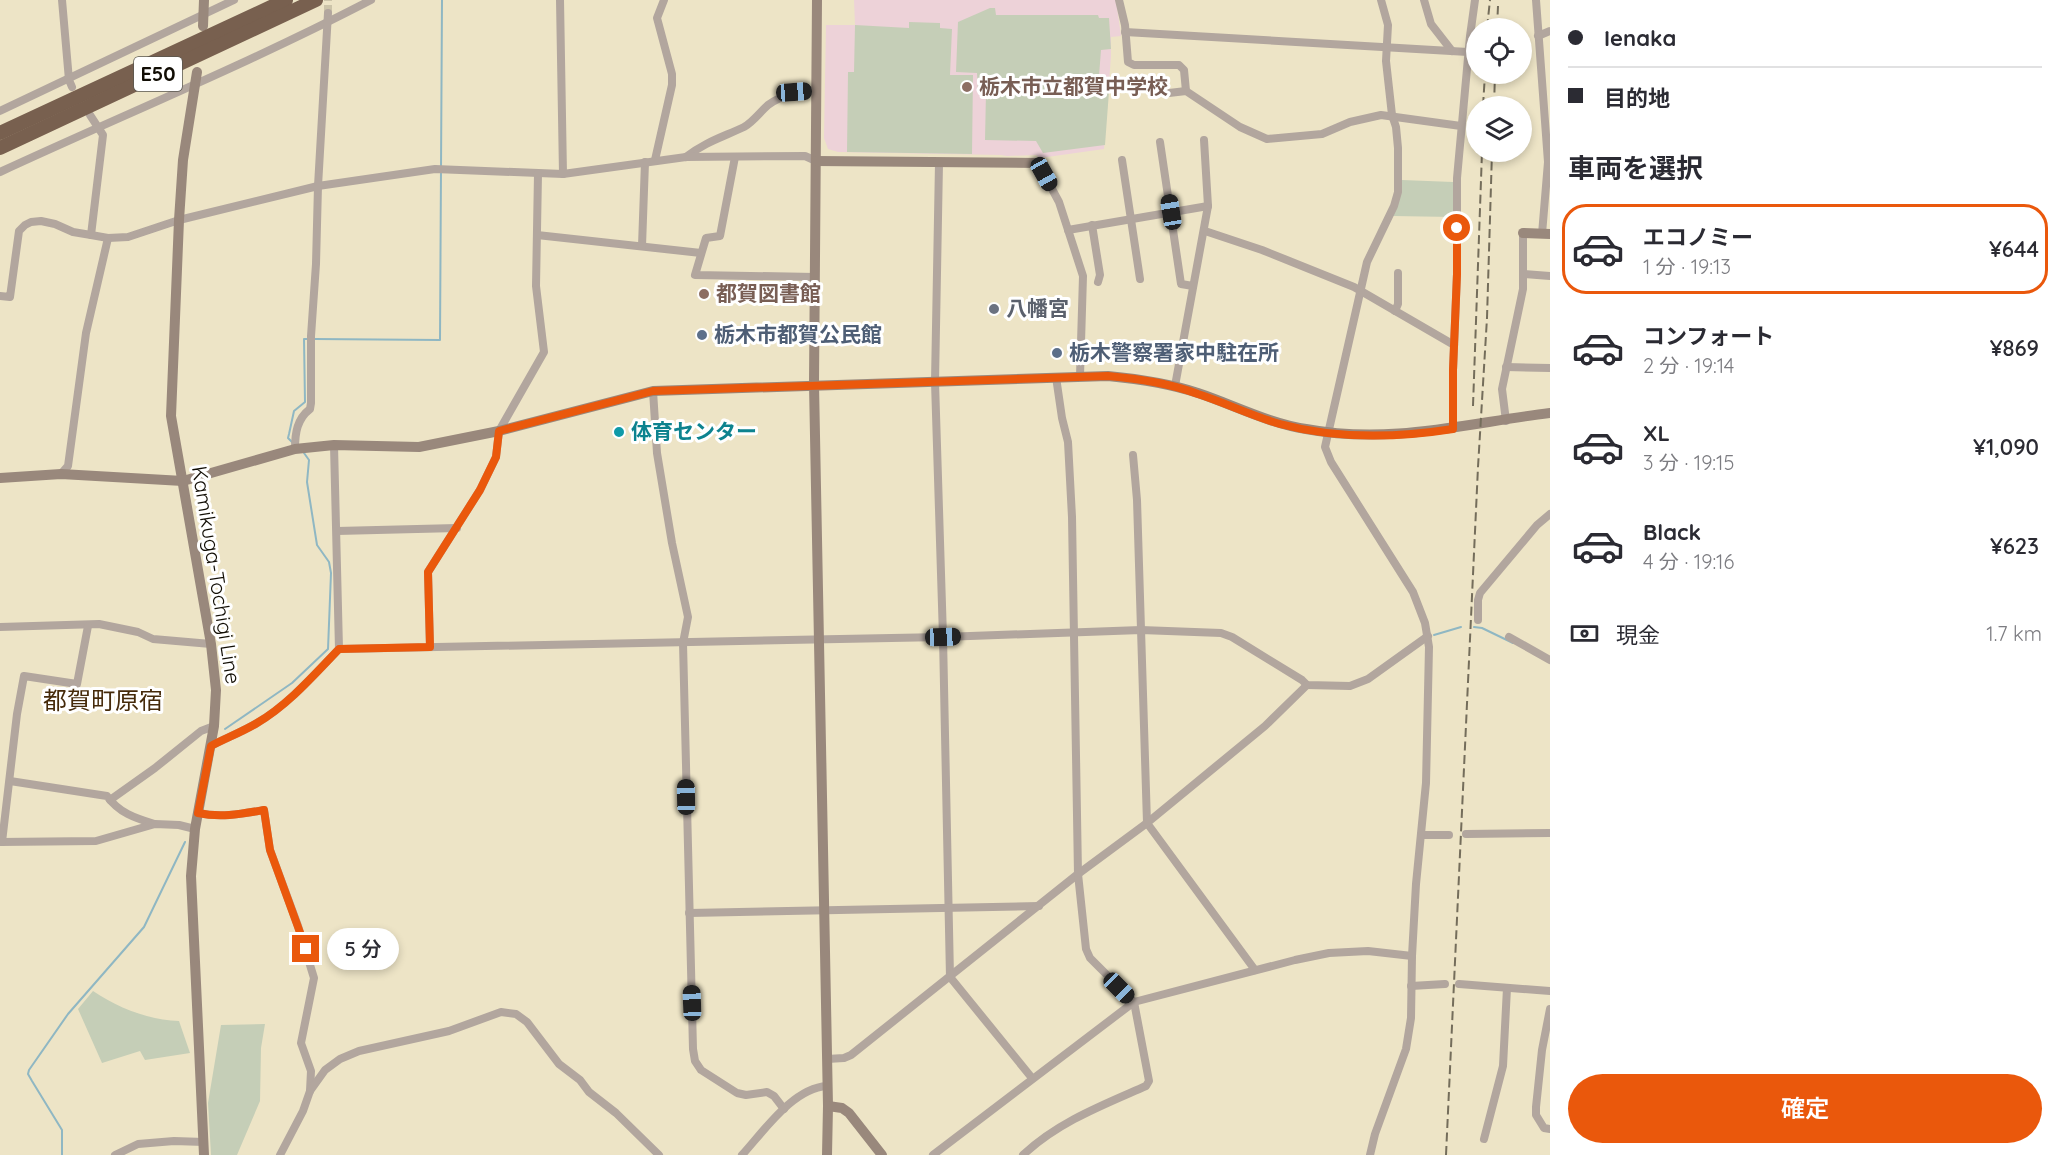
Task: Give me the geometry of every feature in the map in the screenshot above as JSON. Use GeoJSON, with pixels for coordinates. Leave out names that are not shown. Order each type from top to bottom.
{"type":"FeatureCollection","features":[{"type":"Feature","properties":{"kind":"highway","name":"E50"},"geometry":{"type":"LineString","coordinates":[[0,133],[286,0]]}},
{"type":"Feature","properties":{"kind":"highway","name":"E50"},"geometry":{"type":"LineString","coordinates":[[0,148],[316,0]]}},
{"type":"Feature","properties":{"kind":"street"},"geometry":{"type":"LineString","coordinates":[[62,0],[71,83]]}},
{"type":"Feature","properties":{"kind":"street"},"geometry":{"type":"LineString","coordinates":[[204,0],[204,21]]}},
{"type":"Feature","properties":{"kind":"street"},"geometry":{"type":"LineString","coordinates":[[0,111],[71,83],[204,21],[234,0]]}},
{"type":"Feature","properties":{"kind":"street"},"geometry":{"type":"LineString","coordinates":[[0,172],[195,85],[371,0]]}},
{"type":"Feature","properties":{"kind":"street"},"geometry":{"type":"LineString","coordinates":[[561,0],[563,174]]}},
{"type":"Feature","properties":{"kind":"street"},"geometry":{"type":"LineString","coordinates":[[655,160],[672,85],[672,74],[657,18],[664,0]]}},
{"type":"Feature","properties":{"kind":"street"},"geometry":{"type":"LineString","coordinates":[[817,0],[814,384],[828,1106],[827,1155]]}},
{"type":"Feature","properties":{"kind":"street"},"geometry":{"type":"LineString","coordinates":[[1119,0],[1128,62],[1134,65],[1179,64],[1184,70],[1186,91]]}},
{"type":"Feature","properties":{"kind":"street"},"geometry":{"type":"LineString","coordinates":[[1371,1155],[1376,1134],[1406,1049],[1411,1018],[1412,956],[1426,783],[1429,665],[1428,636],[1413,592],[1331,462],[1325,447],[1367,262],[1394,206],[1398,192],[1398,148],[1392,115],[1386,47],[1388,25],[1381,0]]}},
{"type":"Feature","properties":{"kind":"street"},"geometry":{"type":"LineString","coordinates":[[1424,0],[1431,24],[1452,51]]}},
{"type":"Feature","properties":{"kind":"street"},"geometry":{"type":"LineString","coordinates":[[1473,18],[1475,0]]}},
{"type":"Feature","properties":{"kind":"street"},"geometry":{"type":"LineString","coordinates":[[1506,421],[1502,389],[1523,289],[1523,233],[1546,234],[1549,168],[1536,0]]}},
{"type":"Feature","properties":{"kind":"street"},"geometry":{"type":"LineString","coordinates":[[295,449],[300,416],[310,409],[311,403],[311,336],[328,13]]}},
{"type":"Feature","properties":{"kind":"street"},"geometry":{"type":"LineString","coordinates":[[1125,32],[1466,52]]}},
{"type":"Feature","properties":{"kind":"street"},"geometry":{"type":"LineString","coordinates":[[1538,36],[1550,32]]}},
{"type":"Feature","properties":{"kind":"street","name":"Kamikuga-Tochigi Line"},"geometry":{"type":"LineString","coordinates":[[197,72],[184,152],[178,220],[171,416],[211,644],[216,690],[211,746],[195,829],[192,901],[204,1155]]}},
{"type":"Feature","properties":{"kind":"street"},"geometry":{"type":"LineString","coordinates":[[1453,429],[1457,178],[1466,73]]}},
{"type":"Feature","properties":{"kind":"street"},"geometry":{"type":"LineString","coordinates":[[686,157],[697,148],[720,136],[746,126],[770,104],[794,92],[816,90]]}},
{"type":"Feature","properties":{"kind":"street"},"geometry":{"type":"LineString","coordinates":[[1169,93],[1186,91],[1240,127],[1267,139],[1322,134],[1360,119],[1392,115],[1461,126]]}},
{"type":"Feature","properties":{"kind":"street"},"geometry":{"type":"LineString","coordinates":[[90,116],[104,135],[91,235]]}},
{"type":"Feature","properties":{"kind":"street"},"geometry":{"type":"LineString","coordinates":[[1175,386],[1208,206],[1204,140]]}},
{"type":"Feature","properties":{"kind":"street"},"geometry":{"type":"LineString","coordinates":[[1160,142],[1181,284],[1194,286]]}},
{"type":"Feature","properties":{"kind":"street"},"geometry":{"type":"LineString","coordinates":[[0,296],[10,297],[19,231],[31,222],[41,221],[73,232],[108,238],[128,237],[178,220],[318,186],[435,170],[563,174],[686,157],[805,156],[816,161],[1038,163],[1059,202],[1084,282],[1080,376]]}},
{"type":"Feature","properties":{"kind":"street"},"geometry":{"type":"LineString","coordinates":[[735,157],[720,236],[706,238],[695,275],[814,277]]}},
{"type":"Feature","properties":{"kind":"street"},"geometry":{"type":"LineString","coordinates":[[1122,160],[1140,279]]}},
{"type":"Feature","properties":{"kind":"street"},"geometry":{"type":"LineString","coordinates":[[642,246],[645,162]]}},
{"type":"Feature","properties":{"kind":"street"},"geometry":{"type":"LineString","coordinates":[[939,163],[935,382],[950,977],[1032,1078]]}},
{"type":"Feature","properties":{"kind":"street"},"geometry":{"type":"LineString","coordinates":[[430,647],[428,572],[480,490],[496,457],[499,431],[544,352],[536,286],[538,174]]}},
{"type":"Feature","properties":{"kind":"street"},"geometry":{"type":"LineString","coordinates":[[1068,230],[1208,206]]}},
{"type":"Feature","properties":{"kind":"street"},"geometry":{"type":"LineString","coordinates":[[1092,225],[1100,275],[1098,282]]}},
{"type":"Feature","properties":{"kind":"street"},"geometry":{"type":"LineString","coordinates":[[1204,231],[1262,250],[1362,291],[1454,345]]}},
{"type":"Feature","properties":{"kind":"street"},"geometry":{"type":"LineString","coordinates":[[537,235],[701,253]]}},
{"type":"Feature","properties":{"kind":"street"},"geometry":{"type":"LineString","coordinates":[[61,474],[68,466],[86,333],[108,238]]}},
{"type":"Feature","properties":{"kind":"street"},"geometry":{"type":"LineString","coordinates":[[1395,311],[1398,304],[1398,273]]}},
{"type":"Feature","properties":{"kind":"street"},"geometry":{"type":"LineString","coordinates":[[1523,274],[1550,276]]}},
{"type":"Feature","properties":{"kind":"street"},"geometry":{"type":"LineString","coordinates":[[1506,367],[1550,368]]}},
{"type":"Feature","properties":{"kind":"street"},"geometry":{"type":"LineString","coordinates":[[0,478],[61,474],[183,481],[295,449],[334,446],[419,447],[499,431],[653,391],[814,384],[1080,376],[1133,378],[1175,386],[1280,423],[1327,433],[1366,435],[1453,429],[1550,413]]}},
{"type":"Feature","properties":{"kind":"street"},"geometry":{"type":"LineString","coordinates":[[1023,1155],[1058,1128],[1146,1086],[1149,1081],[1134,1002],[1090,958],[1086,950],[1078,874],[1072,517],[1068,442],[1056,377]]}},
{"type":"Feature","properties":{"kind":"street"},"geometry":{"type":"LineString","coordinates":[[653,391],[657,453],[672,543],[688,617],[683,643],[693,1049],[701,1070],[737,1093],[746,1095],[767,1092],[774,1096],[784,1109]]}},
{"type":"Feature","properties":{"kind":"street"},"geometry":{"type":"LineString","coordinates":[[211,746],[257,723],[277,709],[339,649],[334,446]]}},
{"type":"Feature","properties":{"kind":"street"},"geometry":{"type":"LineString","coordinates":[[1133,455],[1137,500],[1147,823],[1255,970]]}},
{"type":"Feature","properties":{"kind":"street"},"geometry":{"type":"LineString","coordinates":[[1478,620],[1480,593],[1537,525],[1550,514]]}},
{"type":"Feature","properties":{"kind":"street"},"geometry":{"type":"LineString","coordinates":[[337,531],[457,528]]}},
{"type":"Feature","properties":{"kind":"street"},"geometry":{"type":"LineString","coordinates":[[0,627],[99,624],[138,632],[153,639],[211,644]]}},
{"type":"Feature","properties":{"kind":"street"},"geometry":{"type":"LineString","coordinates":[[88,626],[77,684],[24,676],[1,842],[96,841],[155,824]]}},
{"type":"Feature","properties":{"kind":"street"},"geometry":{"type":"LineString","coordinates":[[339,649],[943,637],[1141,630],[1221,633],[1232,637],[1307,685],[1350,686],[1368,679],[1428,636]]}},
{"type":"Feature","properties":{"kind":"street"},"geometry":{"type":"LineString","coordinates":[[1509,637],[1550,660]]}},
{"type":"Feature","properties":{"kind":"street"},"geometry":{"type":"LineString","coordinates":[[827,1059],[844,1058],[851,1055],[1078,874],[1147,823],[1265,726],[1307,685]]}},
{"type":"Feature","properties":{"kind":"street"},"geometry":{"type":"LineString","coordinates":[[110,800],[201,731],[214,726]]}},
{"type":"Feature","properties":{"kind":"street"},"geometry":{"type":"LineString","coordinates":[[10,781],[107,796],[131,817],[155,824],[179,825],[195,829]]}},
{"type":"Feature","properties":{"kind":"street"},"geometry":{"type":"LineString","coordinates":[[198,813],[229,816],[264,810],[270,850],[314,978],[301,1043],[311,1071],[310,1091]]}},
{"type":"Feature","properties":{"kind":"street"},"geometry":{"type":"LineString","coordinates":[[1466,834],[1550,833]]}},
{"type":"Feature","properties":{"kind":"street"},"geometry":{"type":"LineString","coordinates":[[1421,835],[1449,835]]}},
{"type":"Feature","properties":{"kind":"street"},"geometry":{"type":"LineString","coordinates":[[689,913],[1039,906]]}},
{"type":"Feature","properties":{"kind":"street"},"geometry":{"type":"LineString","coordinates":[[933,1155],[1134,1002],[1329,953],[1368,951],[1412,956]]}},
{"type":"Feature","properties":{"kind":"street"},"geometry":{"type":"LineString","coordinates":[[1412,986],[1445,984]]}},
{"type":"Feature","properties":{"kind":"street"},"geometry":{"type":"LineString","coordinates":[[1459,984],[1550,991]]}},
{"type":"Feature","properties":{"kind":"street"},"geometry":{"type":"LineString","coordinates":[[1484,1139],[1503,1066],[1507,988]]}},
{"type":"Feature","properties":{"kind":"street"},"geometry":{"type":"LineString","coordinates":[[1550,1009],[1542,1050],[1536,1115],[1544,1128],[1550,1129]]}},
{"type":"Feature","properties":{"kind":"street"},"geometry":{"type":"LineString","coordinates":[[280,1155],[303,1111],[310,1091],[325,1070],[340,1059],[359,1051],[426,1038],[501,1012],[516,1014],[527,1022],[559,1064],[580,1080],[589,1092],[616,1113],[659,1155]]}},
{"type":"Feature","properties":{"kind":"street"},"geometry":{"type":"LineString","coordinates":[[742,1155],[784,1109],[810,1088],[827,1086]]}},
{"type":"Feature","properties":{"kind":"street"},"geometry":{"type":"LineString","coordinates":[[828,1106],[842,1108],[849,1113],[882,1155]]}},
{"type":"Feature","properties":{"kind":"street"},"geometry":{"type":"LineString","coordinates":[[115,1155],[138,1144],[174,1141],[204,1142]]}},
{"type":"Feature","properties":{"kind":"shaded area","name":"栃木市立都賀中学校"},"geometry":{"type":"Polygon","coordinates":[[[854,0],[1116,0],[1121,36],[1111,37],[1104,149],[1040,158],[1036,155],[838,152],[828,149],[824,138],[826,25],[855,25],[854,0]]]}},
{"type":"Feature","properties":{"kind":"green space"},"geometry":{"type":"Polygon","coordinates":[[[995,8],[996,15],[1098,15],[1099,18],[1109,18],[1111,49],[1101,50],[1099,76],[1110,78],[1105,145],[1043,153],[1036,141],[985,140],[986,92],[978,92],[977,73],[956,72],[958,22],[995,8]]]}},
{"type":"Feature","properties":{"kind":"green space"},"geometry":{"type":"Polygon","coordinates":[[[909,22],[940,23],[940,28],[952,29],[950,75],[973,75],[972,154],[847,152],[848,72],[854,72],[855,25],[909,28],[909,22]]]}},
{"type":"Feature","properties":{"kind":"green space"},"geometry":{"type":"Polygon","coordinates":[[[1402,180],[1453,182],[1453,217],[1393,216],[1398,204],[1402,180]]]}},
{"type":"Feature","properties":{"kind":"green space"},"geometry":{"type":"Polygon","coordinates":[[[93,991],[134,1012],[179,1021],[190,1053],[145,1060],[140,1051],[102,1063],[78,1009],[93,991]]]}},
{"type":"Feature","properties":{"kind":"green space"},"geometry":{"type":"Polygon","coordinates":[[[265,1024],[261,1048],[260,1101],[237,1155],[211,1155],[208,1103],[221,1025],[265,1024]]]}},
{"type":"Feature","properties":{"kind":"waterway"},"geometry":{"type":"LineString","coordinates":[[315,339],[440,340],[442,0]]}},
{"type":"Feature","properties":{"kind":"waterway"},"geometry":{"type":"LineString","coordinates":[[293,443],[288,438],[294,411],[305,402],[304,339],[309,339]]}},
{"type":"Feature","properties":{"kind":"waterway"},"geometry":{"type":"LineString","coordinates":[[225,729],[292,683],[328,649],[331,573],[329,562],[317,545],[307,482],[309,460],[304,453]]}},
{"type":"Feature","properties":{"kind":"waterway"},"geometry":{"type":"LineString","coordinates":[[1434,635],[1461,627]]}},
{"type":"Feature","properties":{"kind":"waterway"},"geometry":{"type":"LineString","coordinates":[[1474,627],[1482,628],[1513,643]]}},
{"type":"Feature","properties":{"kind":"waterway"},"geometry":{"type":"LineString","coordinates":[[62,1155],[62,1130],[28,1074],[29,1070],[68,1014],[144,927],[185,842]]}},
{"type":"Feature","properties":{"kind":"tunnel"},"geometry":{"type":"LineString","coordinates":[[328,0],[328,13]]}},
{"type":"Feature","properties":{"kind":"railway"},"geometry":{"type":"LineString","coordinates":[[1488,18],[1490,0]]}},
{"type":"Feature","properties":{"kind":"railway"},"geometry":{"type":"LineString","coordinates":[[1497,18],[1498,6]]}},
{"type":"Feature","properties":{"kind":"railway"},"geometry":{"type":"LineString","coordinates":[[1484,84],[1484,96]]}},
{"type":"Feature","properties":{"kind":"railway"},"geometry":{"type":"LineString","coordinates":[[1494,96],[1495,84]]}},
{"type":"Feature","properties":{"kind":"railway"},"geometry":{"type":"LineString","coordinates":[[1473,406],[1482,162]]}},
{"type":"Feature","properties":{"kind":"railway"},"geometry":{"type":"LineString","coordinates":[[1446,1155],[1487,318],[1492,162]]}},
{"type":"Feature","properties":{"kind":"place","name":"栃木市立都賀中学校"},"geometry":{"type":"Point","coordinates":[967,87]}},
{"type":"Feature","properties":{"kind":"place","name":"都賀図書館"},"geometry":{"type":"Point","coordinates":[704,294]}},
{"type":"Feature","properties":{"kind":"place","name":"八幡宮"},"geometry":{"type":"Point","coordinates":[994,309]}},
{"type":"Feature","properties":{"kind":"place","name":"栃木市都賀公民館"},"geometry":{"type":"Point","coordinates":[702,335]}},
{"type":"Feature","properties":{"kind":"place","name":"栃木警察署家中駐在所"},"geometry":{"type":"Point","coordinates":[1057,353]}},
{"type":"Feature","properties":{"kind":"place","name":"体育センター"},"geometry":{"type":"Point","coordinates":[619,432]}},
{"type":"Feature","properties":{"kind":"district","name":"都賀町原宿"},"geometry":{"type":"Point","coordinates":[103,701]}},
{"type":"Feature","properties":{"kind":"route"},"geometry":{"type":"LineString","coordinates":[[306,949],[270,850],[264,810],[225,816],[198,813],[211,746],[257,723],[277,709],[339,649],[430,647],[428,572],[480,490],[496,457],[499,431],[653,391],[1108,376],[1154,381],[1175,386],[1259,417],[1327,433],[1405,434],[1453,429],[1457,228]]}}]}
